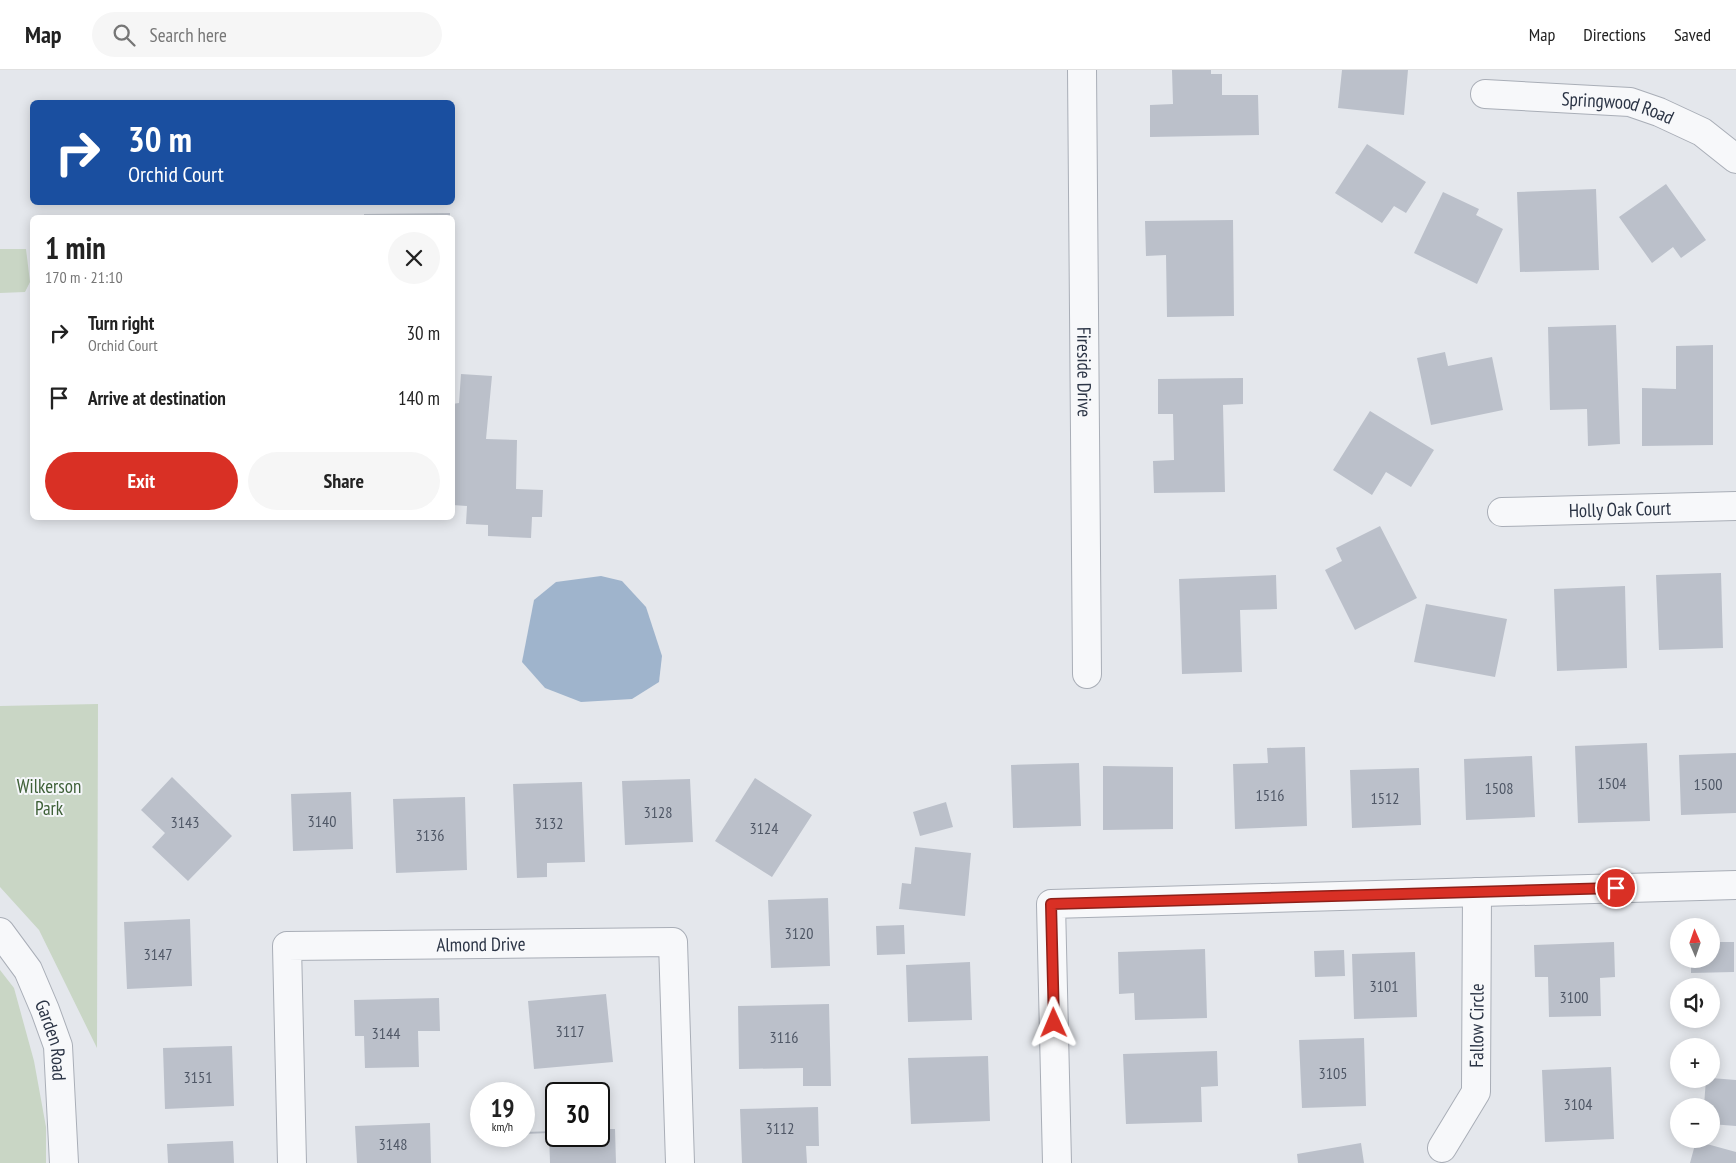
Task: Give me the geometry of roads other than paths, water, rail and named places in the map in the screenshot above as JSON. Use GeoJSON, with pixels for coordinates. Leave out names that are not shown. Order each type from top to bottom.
{"type":"FeatureCollection","features":[{"type":"Feature","properties":{"kind":"street","name":"Fireside Drive"},"geometry":{"type":"LineString","coordinates":[[1082,70],[1087,674]]}},
{"type":"Feature","properties":{"kind":"street","name":"Springwood Road"},"geometry":{"type":"LineString","coordinates":[[1485,94],[1630,102],[1658,112],[1702,132],[1734,152]]}},
{"type":"Feature","properties":{"kind":"street","name":"Holly Oak Court"},"geometry":{"type":"LineString","coordinates":[[1502,512],[1736,506]]}},
{"type":"Feature","properties":{"kind":"street"},"geometry":{"type":"LineString","coordinates":[[1057,1163],[1051,904],[1736,885]]}},
{"type":"Feature","properties":{"kind":"street","name":"Fallow Circle"},"geometry":{"type":"LineString","coordinates":[[1442,1148],[1476,1092],[1477,892]]}},
{"type":"Feature","properties":{"kind":"street","name":"Garden Road"},"geometry":{"type":"LineString","coordinates":[[0,932],[28,970],[58,1046],[64,1163]]}},
{"type":"Feature","properties":{"kind":"street","name":"Almond Drive"},"geometry":{"type":"LineString","coordinates":[[292,1163],[287,946],[663,942],[673,942],[680,1163]]}},
{"type":"Feature","properties":{"kind":"water"},"geometry":{"type":"Polygon","coordinates":[[[601,576],[622,581],[646,607],[662,656],[659,682],[632,699],[581,702],[545,688],[522,662],[534,600],[556,582],[601,576]]]}},
{"type":"Feature","properties":{"kind":"park label","name":"Wilkerson Park"},"geometry":{"type":"Point","coordinates":[49,797]}}]}
